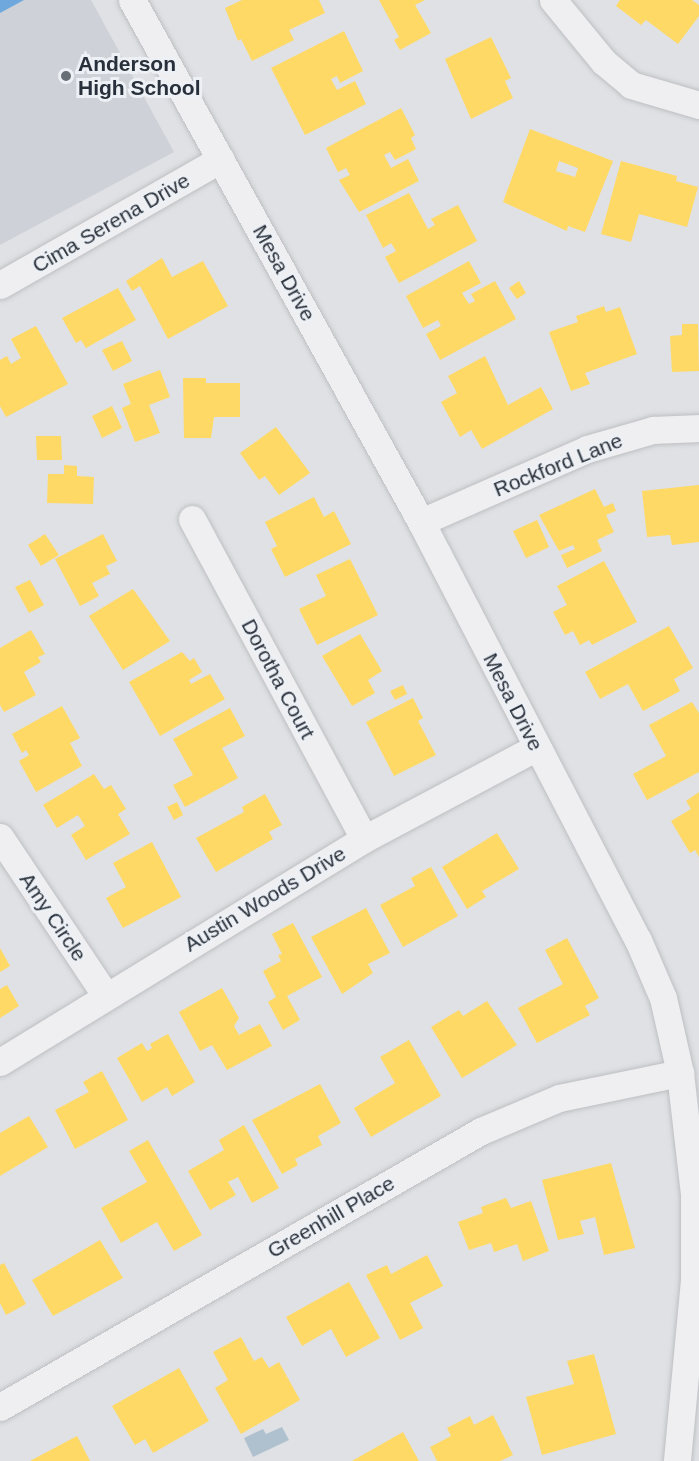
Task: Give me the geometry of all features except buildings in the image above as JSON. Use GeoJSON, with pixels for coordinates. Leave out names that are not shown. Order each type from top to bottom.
{"type":"FeatureCollection","features":[{"type":"Feature","properties":{"kind":"street","name":"Mesa Drive"},"geometry":{"type":"LineString","coordinates":[[132,0],[421,522],[638,940],[663,998],[680,1073],[694,1194],[694,1280],[677,1461]]}},
{"type":"Feature","properties":{"kind":"street"},"geometry":{"type":"LineString","coordinates":[[553,0],[604,62],[632,86],[699,105]]}},
{"type":"Feature","properties":{"kind":"street","name":"Cima Serena Drive"},"geometry":{"type":"LineString","coordinates":[[0,285],[221,159]]}},
{"type":"Feature","properties":{"kind":"street","name":"Rockford Lane"},"geometry":{"type":"LineString","coordinates":[[421,522],[587,449],[652,430],[699,428]]}},
{"type":"Feature","properties":{"kind":"street","name":"Dorotha Court"},"geometry":{"type":"LineString","coordinates":[[192,519],[364,839]]}},
{"type":"Feature","properties":{"kind":"street","name":"Austin Woods Drive"},"geometry":{"type":"LineString","coordinates":[[0,1062],[364,839],[537,747]]}},
{"type":"Feature","properties":{"kind":"street","name":"Amy Circle"},"geometry":{"type":"LineString","coordinates":[[0,837],[106,996]]}},
{"type":"Feature","properties":{"kind":"street","name":"Greenhill Place"},"geometry":{"type":"LineString","coordinates":[[0,1407],[491,1126],[560,1098],[680,1073]]}},
{"type":"Feature","properties":{"kind":"shaded area","name":"Anderson High School"},"geometry":{"type":"Polygon","coordinates":[[[0,0],[91,0],[174,152],[0,245],[0,0]]]}},
{"type":"Feature","properties":{"kind":"water"},"geometry":{"type":"Polygon","coordinates":[[[282,1427],[289,1440],[253,1457],[244,1438],[263,1429],[266,1434],[282,1427]]]}},
{"type":"Feature","properties":{"kind":"place","name":"Anderson High School"},"geometry":{"type":"Point","coordinates":[66,76]}}]}
